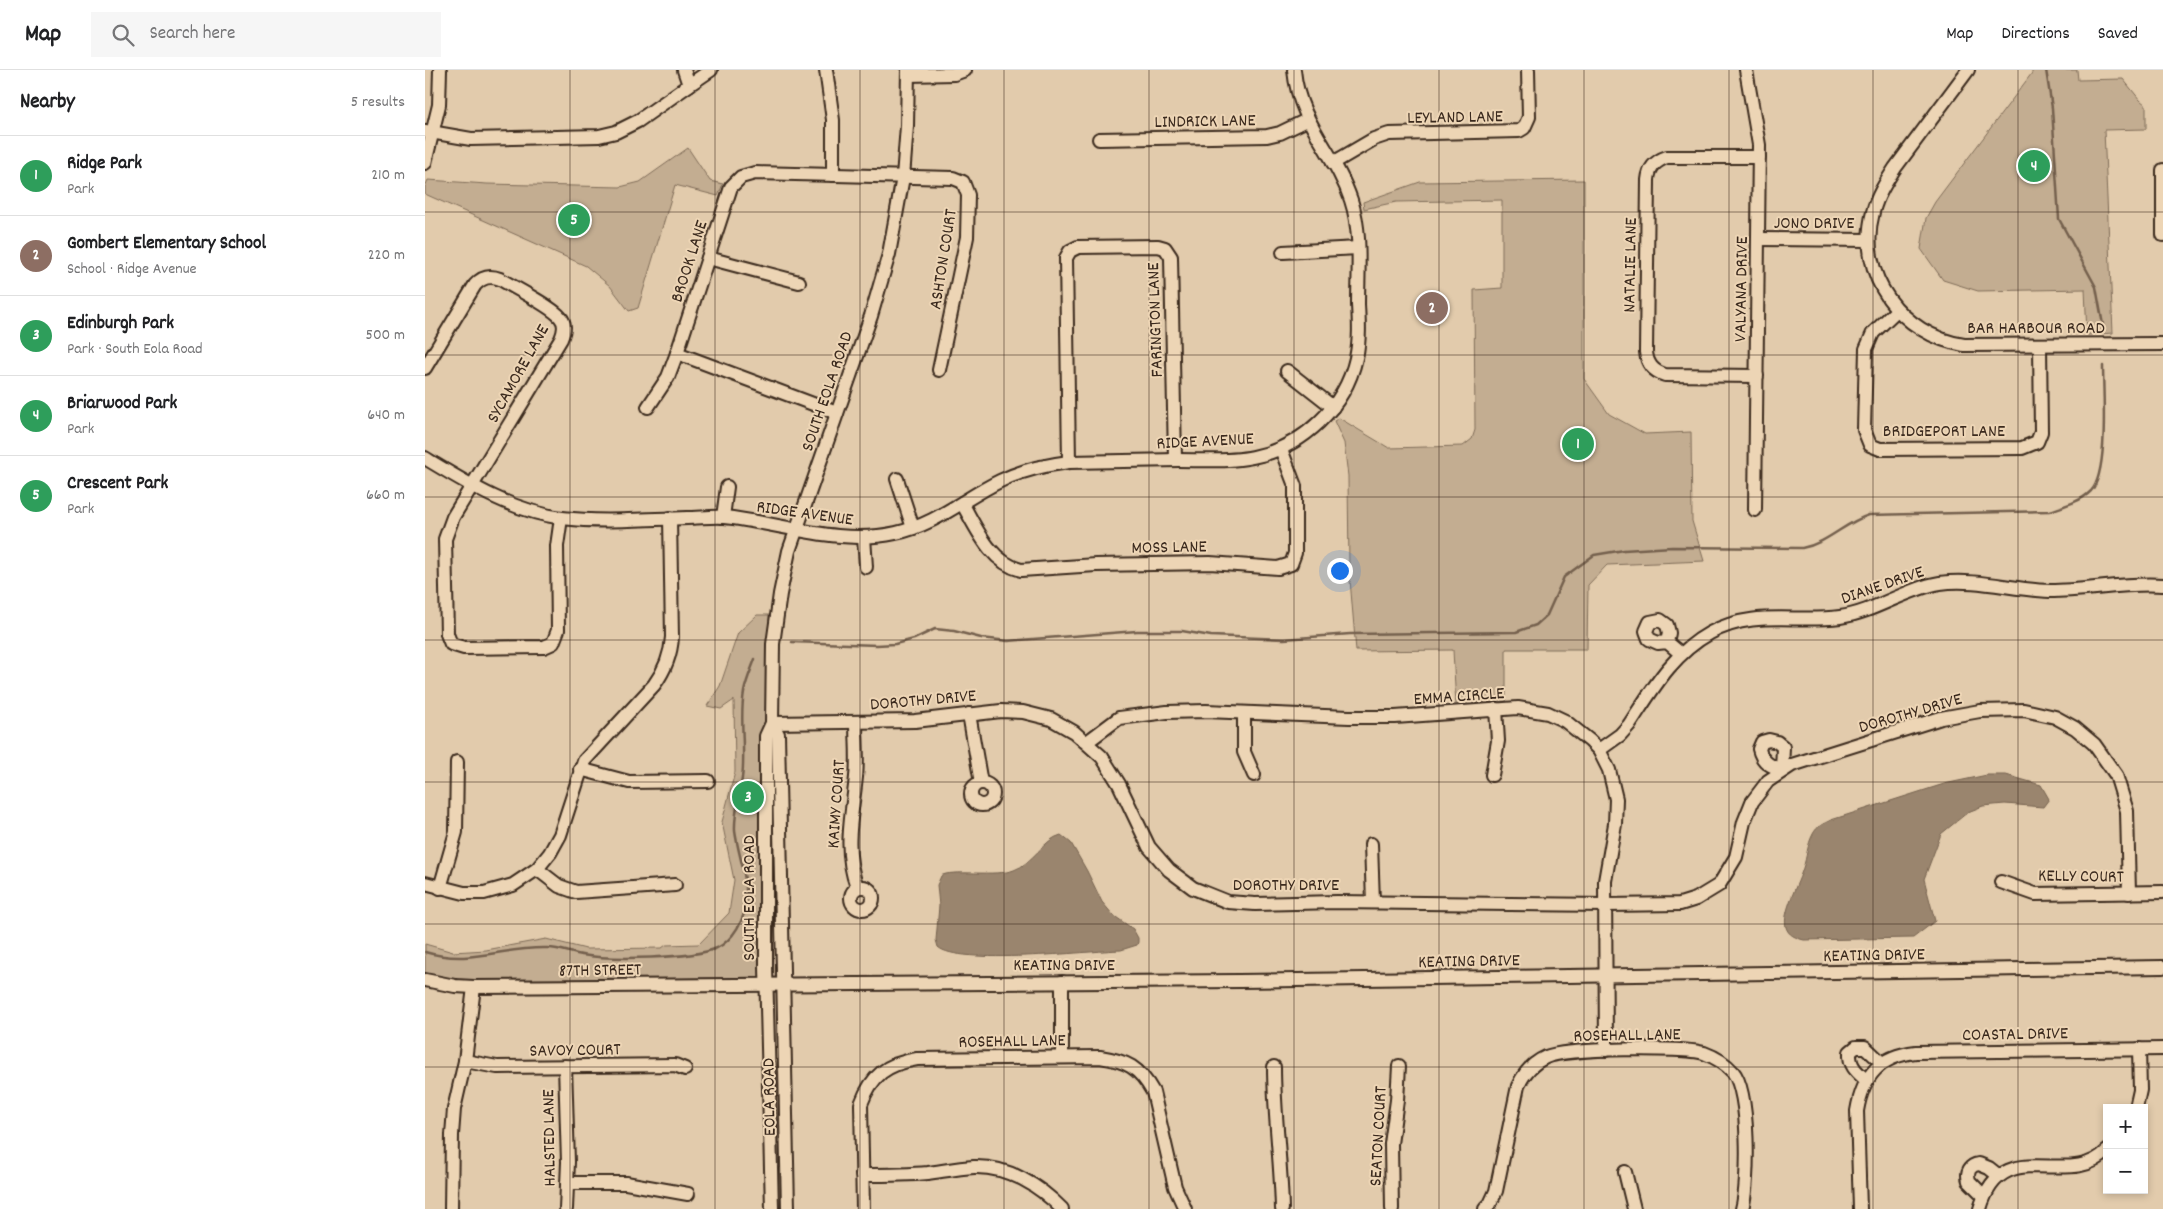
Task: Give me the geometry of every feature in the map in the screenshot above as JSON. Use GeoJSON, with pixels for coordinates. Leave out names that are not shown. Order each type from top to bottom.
{"type":"FeatureCollection","features":[{"type":"Feature","properties":{"kind":"street"},"geometry":{"type":"LineString","coordinates":[[425,163],[429,131],[439,105],[440,70]]}},
{"type":"Feature","properties":{"kind":"street"},"geometry":{"type":"LineString","coordinates":[[684,70],[689,85]]}},
{"type":"Feature","properties":{"kind":"street"},"geometry":{"type":"LineString","coordinates":[[429,131],[471,139],[599,136],[616,132],[638,121],[711,70]]}},
{"type":"Feature","properties":{"kind":"street"},"geometry":{"type":"LineString","coordinates":[[826,70],[833,120],[833,175]]}},
{"type":"Feature","properties":{"kind":"street"},"geometry":{"type":"LineString","coordinates":[[908,72],[954,74],[965,70]]}},
{"type":"Feature","properties":{"kind":"street","name":"RIDGE AVENUE"},"geometry":{"type":"LineString","coordinates":[[425,458],[494,497],[519,507],[561,518],[598,520],[723,517],[823,535],[864,537],[896,533],[913,528],[999,482],[1036,468],[1069,462],[1244,458],[1281,449],[1313,428],[1333,407],[1349,381],[1358,346],[1358,248],[1356,223],[1351,202],[1333,164],[1307,120],[1299,100],[1294,70]]}},
{"type":"Feature","properties":{"kind":"street","name":"LEYLAND LANE"},"geometry":{"type":"LineString","coordinates":[[1333,164],[1374,140],[1389,134],[1513,132],[1525,128],[1529,117],[1528,70]]}},
{"type":"Feature","properties":{"kind":"street","name":"VALYANA DRIVE"},"geometry":{"type":"LineString","coordinates":[[1746,70],[1758,136],[1759,157],[1755,510]]}},
{"type":"Feature","properties":{"kind":"street","name":"BAR HARBOUR ROAD"},"geometry":{"type":"LineString","coordinates":[[1968,70],[1885,185],[1873,212],[1869,240],[1875,274],[1881,287],[1897,310],[1919,329],[1953,343],[1975,346],[2163,344]]}},
{"type":"Feature","properties":{"kind":"street","name":"SOUTH EOLA ROAD"},"geometry":{"type":"LineString","coordinates":[[775,984],[765,736],[772,723],[773,644],[784,573],[796,530],[883,279],[903,177],[907,126],[908,72]]}},
{"type":"Feature","properties":{"kind":"street","name":"LINDRICK LANE"},"geometry":{"type":"LineString","coordinates":[[1099,139],[1267,136],[1285,131],[1307,120]]}},
{"type":"Feature","properties":{"kind":"street","name":"NATALIE LANE"},"geometry":{"type":"LineString","coordinates":[[1757,376],[1665,375],[1652,368],[1646,352],[1647,214],[1648,175],[1652,166],[1659,160],[1671,157],[1759,157]]}},
{"type":"Feature","properties":{"kind":"street"},"geometry":{"type":"LineString","coordinates":[[2163,170],[2163,234]]}},
{"type":"Feature","properties":{"kind":"street","name":"BROOK LANE"},"geometry":{"type":"LineString","coordinates":[[648,408],[667,377],[677,354],[731,187],[741,177],[755,173],[903,177]]}},
{"type":"Feature","properties":{"kind":"street","name":"ASHTON COURT"},"geometry":{"type":"LineString","coordinates":[[903,177],[953,178],[963,182],[968,195],[967,237],[939,370]]}},
{"type":"Feature","properties":{"kind":"street","name":"JONO DRIVE"},"geometry":{"type":"LineString","coordinates":[[1759,239],[1869,240]]}},
{"type":"Feature","properties":{"kind":"street","name":"FARINGTON LANE"},"geometry":{"type":"LineString","coordinates":[[1069,462],[1066,258],[1070,251],[1078,247],[1151,245],[1165,248],[1171,256],[1175,460]]}},
{"type":"Feature","properties":{"kind":"street"},"geometry":{"type":"LineString","coordinates":[[1283,252],[1358,248]]}},
{"type":"Feature","properties":{"kind":"street"},"geometry":{"type":"LineString","coordinates":[[708,258],[799,282]]}},
{"type":"Feature","properties":{"kind":"street","name":"SYCAMORE LANE"},"geometry":{"type":"LineString","coordinates":[[425,368],[475,286],[484,278],[494,277],[499,279],[555,313],[563,322],[564,328],[561,339],[472,485]]}},
{"type":"Feature","properties":{"kind":"street","name":"BRIDGEPORT LANE"},"geometry":{"type":"LineString","coordinates":[[1897,310],[1873,333],[1866,349],[1864,430],[1870,445],[1879,449],[2023,448],[2037,442],[2041,432],[2040,345]]}},
{"type":"Feature","properties":{"kind":"street"},"geometry":{"type":"LineString","coordinates":[[677,354],[837,413]]}},
{"type":"Feature","properties":{"kind":"street"},"geometry":{"type":"LineString","coordinates":[[1287,372],[1333,407]]}},
{"type":"Feature","properties":{"kind":"street","name":"MOSS LANE"},"geometry":{"type":"LineString","coordinates":[[962,503],[995,556],[1009,566],[1021,570],[1036,571],[1089,565],[1210,563],[1278,568],[1291,564],[1295,553],[1294,482],[1281,449]]}},
{"type":"Feature","properties":{"kind":"street"},"geometry":{"type":"LineString","coordinates":[[897,479],[913,528]]}},
{"type":"Feature","properties":{"kind":"street"},"geometry":{"type":"LineString","coordinates":[[472,485],[449,524],[445,539],[447,634],[451,644],[464,648],[544,647],[553,643],[558,630],[557,546],[561,518]]}},
{"type":"Feature","properties":{"kind":"street"},"geometry":{"type":"LineString","coordinates":[[723,517],[727,487]]}},
{"type":"Feature","properties":{"kind":"street"},"geometry":{"type":"LineString","coordinates":[[425,883],[464,893],[493,891],[513,885],[537,869],[550,854],[560,835],[580,769],[590,753],[654,685],[668,662],[672,638],[670,518]]}},
{"type":"Feature","properties":{"kind":"street"},"geometry":{"type":"LineString","coordinates":[[864,537],[866,567]]}},
{"type":"Feature","properties":{"kind":"street","name":"DIANE DRIVE"},"geometry":{"type":"LineString","coordinates":[[1599,750],[1620,735],[1629,725],[1681,653],[1710,633],[1736,622],[1768,617],[1822,618],[1843,616],[1862,612],[1919,588],[1962,582],[2049,591],[2163,585]]}},
{"type":"Feature","properties":{"kind":"street"},"geometry":{"type":"LineString","coordinates":[[1667,642],[1681,653]]}},
{"type":"Feature","properties":{"kind":"street"},"geometry":{"type":"LineString","coordinates":[[1492,776],[1498,741],[1496,709]]}},
{"type":"Feature","properties":{"kind":"street","name":"EMMA CIRCLE"},"geometry":{"type":"LineString","coordinates":[[1087,742],[1113,721],[1130,715],[1185,711],[1395,717],[1496,709],[1528,709],[1557,717],[1573,726],[1599,750],[1609,770],[1616,799],[1615,824],[1606,873],[1606,1050]]}},
{"type":"Feature","properties":{"kind":"street","name":"DOROTHY DRIVE"},"geometry":{"type":"LineString","coordinates":[[772,723],[915,720],[1001,710],[1038,715],[1063,725],[1087,742],[1102,757],[1111,770],[1149,847],[1169,870],[1193,888],[1228,902],[1241,904],[1373,902],[1606,906],[1680,904],[1696,899],[1719,885],[1736,857],[1744,822],[1753,802],[1768,781],[1792,765],[1958,714],[2007,709],[2044,714],[2063,721],[2089,738],[2105,756],[2116,774],[2127,811],[2129,893]]}},
{"type":"Feature","properties":{"kind":"street"},"geometry":{"type":"LineString","coordinates":[[1244,712],[1244,752],[1254,775]]}},
{"type":"Feature","properties":{"kind":"street"},"geometry":{"type":"LineString","coordinates":[[969,714],[981,783]]}},
{"type":"Feature","properties":{"kind":"street","name":"KAIMY COURT"},"geometry":{"type":"LineString","coordinates":[[856,722],[857,774],[848,847],[850,866],[857,887]]}},
{"type":"Feature","properties":{"kind":"street"},"geometry":{"type":"LineString","coordinates":[[441,888],[456,832],[457,762]]}},
{"type":"Feature","properties":{"kind":"street"},"geometry":{"type":"LineString","coordinates":[[580,769],[629,782],[708,781]]}},
{"type":"Feature","properties":{"kind":"street"},"geometry":{"type":"LineString","coordinates":[[1371,844],[1373,902]]}},
{"type":"Feature","properties":{"kind":"street"},"geometry":{"type":"LineString","coordinates":[[537,869],[559,886],[576,892],[675,885]]}},
{"type":"Feature","properties":{"kind":"street","name":"KELLY COURT"},"geometry":{"type":"LineString","coordinates":[[2001,882],[2035,894],[2163,892]]}},
{"type":"Feature","properties":{"kind":"street","name":"KEATING DRIVE"},"geometry":{"type":"LineString","coordinates":[[775,984],[1062,982],[2163,967]]}},
{"type":"Feature","properties":{"kind":"street","name":"87TH STREET"},"geometry":{"type":"LineString","coordinates":[[425,980],[455,986],[474,987],[775,984]]}},
{"type":"Feature","properties":{"kind":"street"},"geometry":{"type":"LineString","coordinates":[[1062,982],[1062,1057]]}},
{"type":"Feature","properties":{"kind":"street","name":"EOLA ROAD"},"geometry":{"type":"LineString","coordinates":[[772,1209],[775,984]]}},
{"type":"Feature","properties":{"kind":"street","name":"EOLA ROAD"},"geometry":{"type":"LineString","coordinates":[[775,984],[788,1209]]}},
{"type":"Feature","properties":{"kind":"street"},"geometry":{"type":"LineString","coordinates":[[451,1209],[454,1109],[465,1061],[474,987]]}},
{"type":"Feature","properties":{"kind":"street"},"geometry":{"type":"LineString","coordinates":[[2137,1104],[2140,1090],[2139,1049]]}},
{"type":"Feature","properties":{"kind":"street","name":"COASTAL DRIVE"},"geometry":{"type":"LineString","coordinates":[[1860,1209],[1857,1111],[1863,1087],[1874,1071],[1891,1057],[1917,1052],[2163,1049]]}},
{"type":"Feature","properties":{"kind":"street","name":"ROSEHALL LANE"},"geometry":{"type":"LineString","coordinates":[[1485,1209],[1490,1204],[1496,1191],[1518,1086],[1523,1076],[1531,1066],[1554,1054],[1606,1050],[1690,1051],[1716,1058],[1734,1072],[1741,1086],[1744,1101],[1747,1181],[1742,1209]]}},
{"type":"Feature","properties":{"kind":"street","name":"ROSEHALL LANE"},"geometry":{"type":"LineString","coordinates":[[863,1209],[861,1104],[867,1089],[875,1077],[886,1069],[900,1062],[917,1059],[1100,1057],[1115,1059],[1128,1064],[1146,1078],[1153,1092],[1175,1187],[1185,1209]]}},
{"type":"Feature","properties":{"kind":"street","name":"SAVOY COURT"},"geometry":{"type":"LineString","coordinates":[[465,1061],[497,1067],[675,1065],[685,1070]]}},
{"type":"Feature","properties":{"kind":"street","name":"HALSTED LANE"},"geometry":{"type":"LineString","coordinates":[[565,1066],[566,1209]]}},
{"type":"Feature","properties":{"kind":"street"},"geometry":{"type":"LineString","coordinates":[[1274,1066],[1274,1105],[1280,1147],[1282,1209]]}},
{"type":"Feature","properties":{"kind":"street","name":"SEATON COURT"},"geometry":{"type":"LineString","coordinates":[[1392,1209],[1391,1144],[1399,1066]]}},
{"type":"Feature","properties":{"kind":"street"},"geometry":{"type":"LineString","coordinates":[[1980,1209],[1990,1185],[1999,1176],[2016,1168],[2086,1164],[2103,1155]]}},
{"type":"Feature","properties":{"kind":"street"},"geometry":{"type":"LineString","coordinates":[[1984,1196],[1967,1177],[1970,1168],[1979,1164],[1989,1168],[1999,1176]]}},
{"type":"Feature","properties":{"kind":"street"},"geometry":{"type":"LineString","coordinates":[[862,1175],[927,1173],[975,1167],[995,1169],[1024,1179],[1042,1190],[1062,1209]]}},
{"type":"Feature","properties":{"kind":"street"},"geometry":{"type":"LineString","coordinates":[[1625,1172],[1634,1209]]}},
{"type":"Feature","properties":{"kind":"street"},"geometry":{"type":"LineString","coordinates":[[567,1183],[626,1183],[688,1194]]}},
{"type":"Feature","properties":{"kind":"shaded area"},"geometry":{"type":"Polygon","coordinates":[[[2032,70],[2077,70],[2078,80],[2123,79],[2146,105],[2146,129],[2104,130],[2113,333],[2087,335],[2085,289],[1978,291],[1943,280],[1921,249],[1926,218],[1935,202],[2032,73],[2032,70]]]}},
{"type":"Feature","properties":{"kind":"shaded area"},"geometry":{"type":"Polygon","coordinates":[[[688,148],[710,181],[723,184],[718,196],[675,185],[638,308],[629,311],[610,286],[586,266],[425,194],[428,180],[487,184],[620,187],[640,182],[688,148]]]}},
{"type":"Feature","properties":{"kind":"shaded area"},"geometry":{"type":"Polygon","coordinates":[[[1584,180],[1584,379],[1609,414],[1645,434],[1691,432],[1692,521],[1704,561],[1607,565],[1588,585],[1587,649],[1506,649],[1506,701],[1456,706],[1453,650],[1356,651],[1349,568],[1348,476],[1344,443],[1334,421],[1339,418],[1389,448],[1463,446],[1472,439],[1475,430],[1474,290],[1502,288],[1502,200],[1396,202],[1364,209],[1363,202],[1420,182],[1584,180]]]}},
{"type":"Feature","properties":{"kind":"shaded area"},"geometry":{"type":"Polygon","coordinates":[[[757,615],[769,615],[764,977],[486,982],[456,980],[425,974],[425,944],[453,952],[486,950],[546,939],[586,949],[662,948],[666,945],[699,944],[729,913],[734,880],[722,822],[735,772],[734,700],[721,709],[707,706],[720,686],[738,633],[757,615]]]}},
{"type":"Feature","properties":{"kind":"shaded area"},"geometry":{"type":"Polygon","coordinates":[[[1987,775],[2006,775],[2041,785],[2049,799],[2043,807],[2005,804],[1983,806],[1968,812],[1941,834],[1924,879],[1935,921],[1913,938],[1804,940],[1790,934],[1786,927],[1786,914],[1803,868],[1811,838],[1818,827],[1831,820],[1944,784],[1987,775]]]}},
{"type":"Feature","properties":{"kind":"shaded area"},"geometry":{"type":"Polygon","coordinates":[[[1061,835],[1071,843],[1102,902],[1113,915],[1133,929],[1138,938],[1137,945],[1121,950],[996,957],[950,953],[938,947],[936,940],[939,906],[937,885],[941,876],[954,873],[997,873],[1014,870],[1027,863],[1049,841],[1061,835]]]}},
{"type":"Feature","properties":{"kind":"shaded area"},"geometry":{"type":"Polygon","coordinates":[[[773,1052],[775,1052],[781,1130],[783,1209],[777,1209],[773,1052]]]}},
{"type":"Feature","properties":{"kind":"waterway"},"geometry":{"type":"LineString","coordinates":[[2046,70],[2052,108],[2059,219],[2096,287],[2103,325]]}},
{"type":"Feature","properties":{"kind":"waterway"},"geometry":{"type":"LineString","coordinates":[[792,642],[895,644],[914,639],[935,629],[1008,641],[1137,631],[1182,631],[1211,636],[1284,639],[1350,634],[1516,632],[1536,625],[1547,615],[1564,577],[1594,555],[1624,550],[1672,547],[1802,548],[1820,542],[1869,515],[2050,511],[2072,503],[2091,491],[2097,481],[2103,450],[2104,431],[2103,366]]}},
{"type":"Feature","properties":{"kind":"waterway"},"geometry":{"type":"LineString","coordinates":[[425,952],[457,957],[532,948],[548,948],[595,957],[651,958],[705,952],[717,948],[728,940],[741,922],[746,902],[746,884],[736,840],[735,824],[743,767],[742,713],[744,692],[755,659]]}},
{"type":"Feature","properties":{"kind":"place","name":"Briarwood Park"},"geometry":{"type":"Point","coordinates":[2034,166]}},
{"type":"Feature","properties":{"kind":"place","name":"Crescent Park"},"geometry":{"type":"Point","coordinates":[574,220]}},
{"type":"Feature","properties":{"kind":"place","name":"Gombert Elementary School"},"geometry":{"type":"Point","coordinates":[1432,308]}},
{"type":"Feature","properties":{"kind":"place","name":"Ridge Park"},"geometry":{"type":"Point","coordinates":[1578,444]}},
{"type":"Feature","properties":{"kind":"place","name":"Edinburgh Park"},"geometry":{"type":"Point","coordinates":[748,797]}}]}
